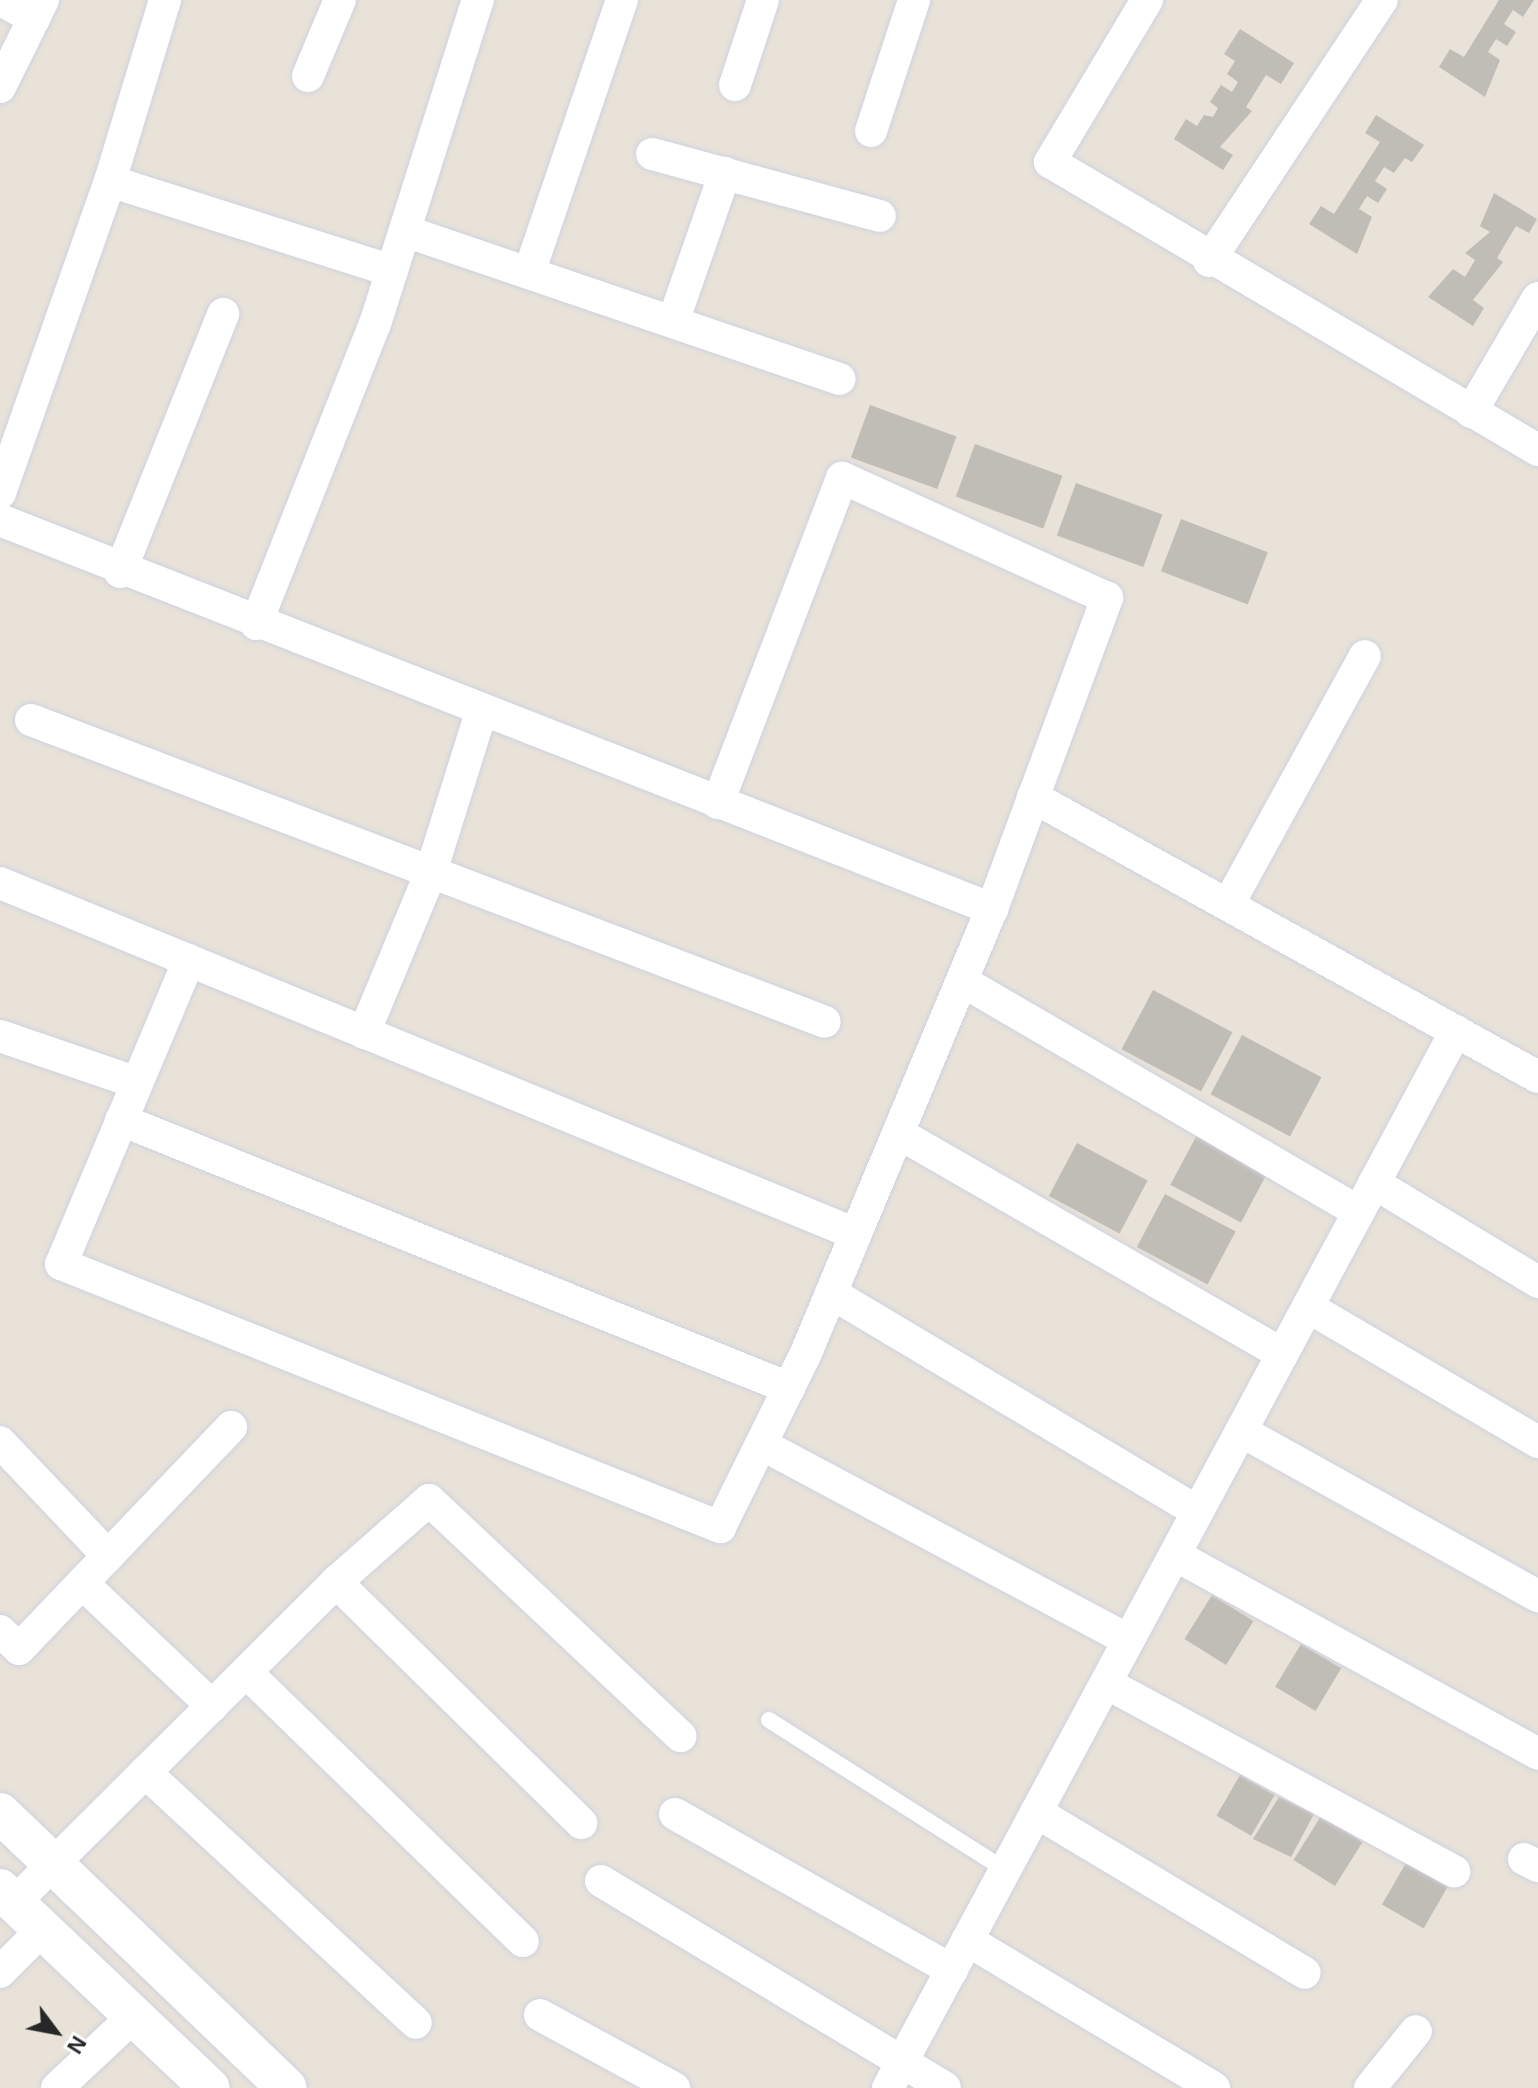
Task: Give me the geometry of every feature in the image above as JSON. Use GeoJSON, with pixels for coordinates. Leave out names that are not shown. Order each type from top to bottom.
{"type":"FeatureCollection","features":[{"type":"Feature","properties":{"kind":"street"},"geometry":{"type":"LineString","coordinates":[[0,87],[38,9],[1,0]]}},
{"type":"Feature","properties":{"kind":"street"},"geometry":{"type":"LineString","coordinates":[[0,493],[110,181],[165,0]]}},
{"type":"Feature","properties":{"kind":"street"},"geometry":{"type":"LineString","coordinates":[[308,76],[340,0]]}},
{"type":"Feature","properties":{"kind":"street"},"geometry":{"type":"LineString","coordinates":[[256,624],[392,271],[478,0]]}},
{"type":"Feature","properties":{"kind":"street"},"geometry":{"type":"LineString","coordinates":[[529,273],[622,0]]}},
{"type":"Feature","properties":{"kind":"street"},"geometry":{"type":"LineString","coordinates":[[735,85],[763,0]]}},
{"type":"Feature","properties":{"kind":"street"},"geometry":{"type":"LineString","coordinates":[[871,131],[914,0]]}},
{"type":"Feature","properties":{"kind":"street"},"geometry":{"type":"LineString","coordinates":[[1147,0],[1050,162],[1209,261],[1538,450]]}},
{"type":"Feature","properties":{"kind":"street"},"geometry":{"type":"LineString","coordinates":[[1209,261],[1382,0]]}},
{"type":"Feature","properties":{"kind":"street"},"geometry":{"type":"LineString","coordinates":[[652,154],[880,216]]}},
{"type":"Feature","properties":{"kind":"street"},"geometry":{"type":"LineString","coordinates":[[673,322],[725,173]]}},
{"type":"Feature","properties":{"kind":"street"},"geometry":{"type":"LineString","coordinates":[[110,181],[392,271]]}},
{"type":"Feature","properties":{"kind":"street"},"geometry":{"type":"LineString","coordinates":[[405,231],[840,379]]}},
{"type":"Feature","properties":{"kind":"street"},"geometry":{"type":"LineString","coordinates":[[1471,412],[1537,301]]}},
{"type":"Feature","properties":{"kind":"street"},"geometry":{"type":"LineString","coordinates":[[120,572],[223,314]]}},
{"type":"Feature","properties":{"kind":"street"},"geometry":{"type":"LineString","coordinates":[[189,960],[61,1264],[720,1527],[789,1388],[831,1293],[992,909],[1107,598],[842,478],[718,803]]}},
{"type":"Feature","properties":{"kind":"street"},"geometry":{"type":"LineString","coordinates":[[0,520],[120,572],[992,909]]}},
{"type":"Feature","properties":{"kind":"street"},"geometry":{"type":"LineString","coordinates":[[1228,905],[1365,656]]}},
{"type":"Feature","properties":{"kind":"street"},"geometry":{"type":"LineString","coordinates":[[364,1033],[431,872],[481,712]]}},
{"type":"Feature","properties":{"kind":"street"},"geometry":{"type":"LineString","coordinates":[[31,720],[825,1022]]}},
{"type":"Feature","properties":{"kind":"street"},"geometry":{"type":"LineString","coordinates":[[1033,797],[1538,1077]]}},
{"type":"Feature","properties":{"kind":"street"},"geometry":{"type":"LineString","coordinates":[[0,883],[856,1234]]}},
{"type":"Feature","properties":{"kind":"street"},"geometry":{"type":"LineString","coordinates":[[962,981],[1359,1212]]}},
{"type":"Feature","properties":{"kind":"street"},"geometry":{"type":"LineString","coordinates":[[894,2076],[1456,1031]]}},
{"type":"Feature","properties":{"kind":"street"},"geometry":{"type":"LineString","coordinates":[[0,1036],[137,1083]]}},
{"type":"Feature","properties":{"kind":"street"},"geometry":{"type":"LineString","coordinates":[[121,1120],[789,1388]]}},
{"type":"Feature","properties":{"kind":"street"},"geometry":{"type":"LineString","coordinates":[[898,1133],[1282,1354]]}},
{"type":"Feature","properties":{"kind":"street"},"geometry":{"type":"LineString","coordinates":[[1374,1183],[1538,1282]]}},
{"type":"Feature","properties":{"kind":"street"},"geometry":{"type":"LineString","coordinates":[[831,1293],[1198,1512]]}},
{"type":"Feature","properties":{"kind":"street"},"geometry":{"type":"LineString","coordinates":[[1308,1307],[1538,1442]]}},
{"type":"Feature","properties":{"kind":"street"},"geometry":{"type":"LineString","coordinates":[[0,1631],[19,1649],[231,1427]]}},
{"type":"Feature","properties":{"kind":"street"},"geometry":{"type":"LineString","coordinates":[[1241,1431],[1538,1596]]}},
{"type":"Feature","properties":{"kind":"street"},"geometry":{"type":"LineString","coordinates":[[0,1442],[108,1556]]}},
{"type":"Feature","properties":{"kind":"street"},"geometry":{"type":"LineString","coordinates":[[761,1444],[1128,1640]]}},
{"type":"Feature","properties":{"kind":"street"},"geometry":{"type":"LineString","coordinates":[[210,2088],[7,1896],[55,1862],[336,1582],[429,1500],[680,1736]]}},
{"type":"Feature","properties":{"kind":"street"},"geometry":{"type":"LineString","coordinates":[[1175,1555],[1538,1754]]}},
{"type":"Feature","properties":{"kind":"street"},"geometry":{"type":"LineString","coordinates":[[336,1582],[581,1823]]}},
{"type":"Feature","properties":{"kind":"street"},"geometry":{"type":"LineString","coordinates":[[82,1583],[212,1706]]}},
{"type":"Feature","properties":{"kind":"street"},"geometry":{"type":"LineString","coordinates":[[246,1672],[523,1941]]}},
{"type":"Feature","properties":{"kind":"street"},"geometry":{"type":"LineString","coordinates":[[1106,1683],[1454,1871]]}},
{"type":"Feature","properties":{"kind":"street"},"geometry":{"type":"LineString","coordinates":[[145,1772],[416,2023]]}},
{"type":"Feature","properties":{"kind":"street"},"geometry":{"type":"LineString","coordinates":[[1036,1812],[1305,1973]]}},
{"type":"Feature","properties":{"kind":"street"},"geometry":{"type":"LineString","coordinates":[[0,1813],[55,1862],[287,2088]]}},
{"type":"Feature","properties":{"kind":"street"},"geometry":{"type":"LineString","coordinates":[[675,1814],[952,1970]]}},
{"type":"Feature","properties":{"kind":"street"},"geometry":{"type":"LineString","coordinates":[[601,1881],[894,2076],[945,2088]]}},
{"type":"Feature","properties":{"kind":"street"},"geometry":{"type":"LineString","coordinates":[[0,1972],[42,1930]]}},
{"type":"Feature","properties":{"kind":"street"},"geometry":{"type":"LineString","coordinates":[[967,1940],[1214,2088]]}},
{"type":"Feature","properties":{"kind":"street"},"geometry":{"type":"LineString","coordinates":[[540,2015],[674,2088]]}},
{"type":"Feature","properties":{"kind":"street"},"geometry":{"type":"LineString","coordinates":[[57,2088],[134,2016]]}},
{"type":"Feature","properties":{"kind":"street"},"geometry":{"type":"LineString","coordinates":[[1370,2088],[1416,2031]]}},
{"type":"Feature","properties":{"kind":"lane"},"geometry":{"type":"LineString","coordinates":[[769,1720],[1005,1870]]}},
{"type":"Feature","properties":{"kind":"building"},"geometry":{"type":"Polygon","coordinates":[[[1499,0],[1534,0],[1523,17],[1513,10],[1504,24],[1516,32],[1507,46],[1496,39],[1488,52],[1500,60],[1485,97],[1439,67],[1450,49],[1464,57],[1499,0]]]}},
{"type":"Feature","properties":{"kind":"building"},"geometry":{"type":"Polygon","coordinates":[[[1240,29],[1294,63],[1281,84],[1266,75],[1246,107],[1252,111],[1220,147],[1233,155],[1223,170],[1174,139],[1186,119],[1197,126],[1204,115],[1213,117],[1218,108],[1210,102],[1221,85],[1232,92],[1238,82],[1227,74],[1235,61],[1224,54],[1240,29]]]}},
{"type":"Feature","properties":{"kind":"building"},"geometry":{"type":"Polygon","coordinates":[[[1376,115],[1424,145],[1412,162],[1405,158],[1394,173],[1384,167],[1375,181],[1387,189],[1378,203],[1367,196],[1359,209],[1372,217],[1357,254],[1309,224],[1321,206],[1334,214],[1380,142],[1365,133],[1376,115]]]}},
{"type":"Feature","properties":{"kind":"building"},"geometry":{"type":"Polygon","coordinates":[[[1494,193],[1537,219],[1529,233],[1516,226],[1497,258],[1503,262],[1473,300],[1484,308],[1473,326],[1428,297],[1453,269],[1465,277],[1475,260],[1465,253],[1490,232],[1480,226],[1494,193]]]}},
{"type":"Feature","properties":{"kind":"building"},"geometry":{"type":"Polygon","coordinates":[[[870,405],[956,436],[937,489],[851,458],[870,405]]]}},
{"type":"Feature","properties":{"kind":"building"},"geometry":{"type":"Polygon","coordinates":[[[975,444],[1062,476],[1043,528],[956,497],[975,444]]]}},
{"type":"Feature","properties":{"kind":"building"},"geometry":{"type":"Polygon","coordinates":[[[1076,483],[1162,514],[1143,567],[1057,536],[1076,483]]]}},
{"type":"Feature","properties":{"kind":"building"},"geometry":{"type":"Polygon","coordinates":[[[1181,519],[1268,552],[1248,605],[1161,571],[1181,519]]]}},
{"type":"Feature","properties":{"kind":"building"},"geometry":{"type":"Polygon","coordinates":[[[1153,990],[1232,1032],[1201,1091],[1122,1049],[1153,990]]]}},
{"type":"Feature","properties":{"kind":"building"},"geometry":{"type":"Polygon","coordinates":[[[1242,1035],[1321,1077],[1290,1136],[1211,1094],[1242,1035]]]}},
{"type":"Feature","properties":{"kind":"building"},"geometry":{"type":"Polygon","coordinates":[[[1199,1131],[1270,1169],[1241,1222],[1170,1185],[1199,1131]]]}},
{"type":"Feature","properties":{"kind":"building"},"geometry":{"type":"Polygon","coordinates":[[[1077,1143],[1148,1181],[1119,1234],[1049,1196],[1077,1143]]]}},
{"type":"Feature","properties":{"kind":"building"},"geometry":{"type":"Polygon","coordinates":[[[1165,1194],[1236,1232],[1207,1285],[1137,1247],[1165,1194]]]}},
{"type":"Feature","properties":{"kind":"building"},"geometry":{"type":"Polygon","coordinates":[[[1212,1595],[1254,1621],[1226,1665],[1184,1639],[1212,1595]]]}},
{"type":"Feature","properties":{"kind":"building"},"geometry":{"type":"Polygon","coordinates":[[[1301,1644],[1341,1668],[1316,1711],[1275,1687],[1301,1644]]]}},
{"type":"Feature","properties":{"kind":"building"},"geometry":{"type":"Polygon","coordinates":[[[1240,1775],[1275,1795],[1251,1836],[1216,1816],[1240,1775]]]}},
{"type":"Feature","properties":{"kind":"building"},"geometry":{"type":"Polygon","coordinates":[[[1279,1797],[1314,1814],[1291,1857],[1253,1839],[1279,1797]]]}},
{"type":"Feature","properties":{"kind":"building"},"geometry":{"type":"Polygon","coordinates":[[[1321,1816],[1363,1842],[1335,1886],[1293,1860],[1321,1816]]]}},
{"type":"Feature","properties":{"kind":"building"},"geometry":{"type":"Polygon","coordinates":[[[1406,1863],[1448,1887],[1424,1929],[1382,1905],[1406,1863]]]}}]}
